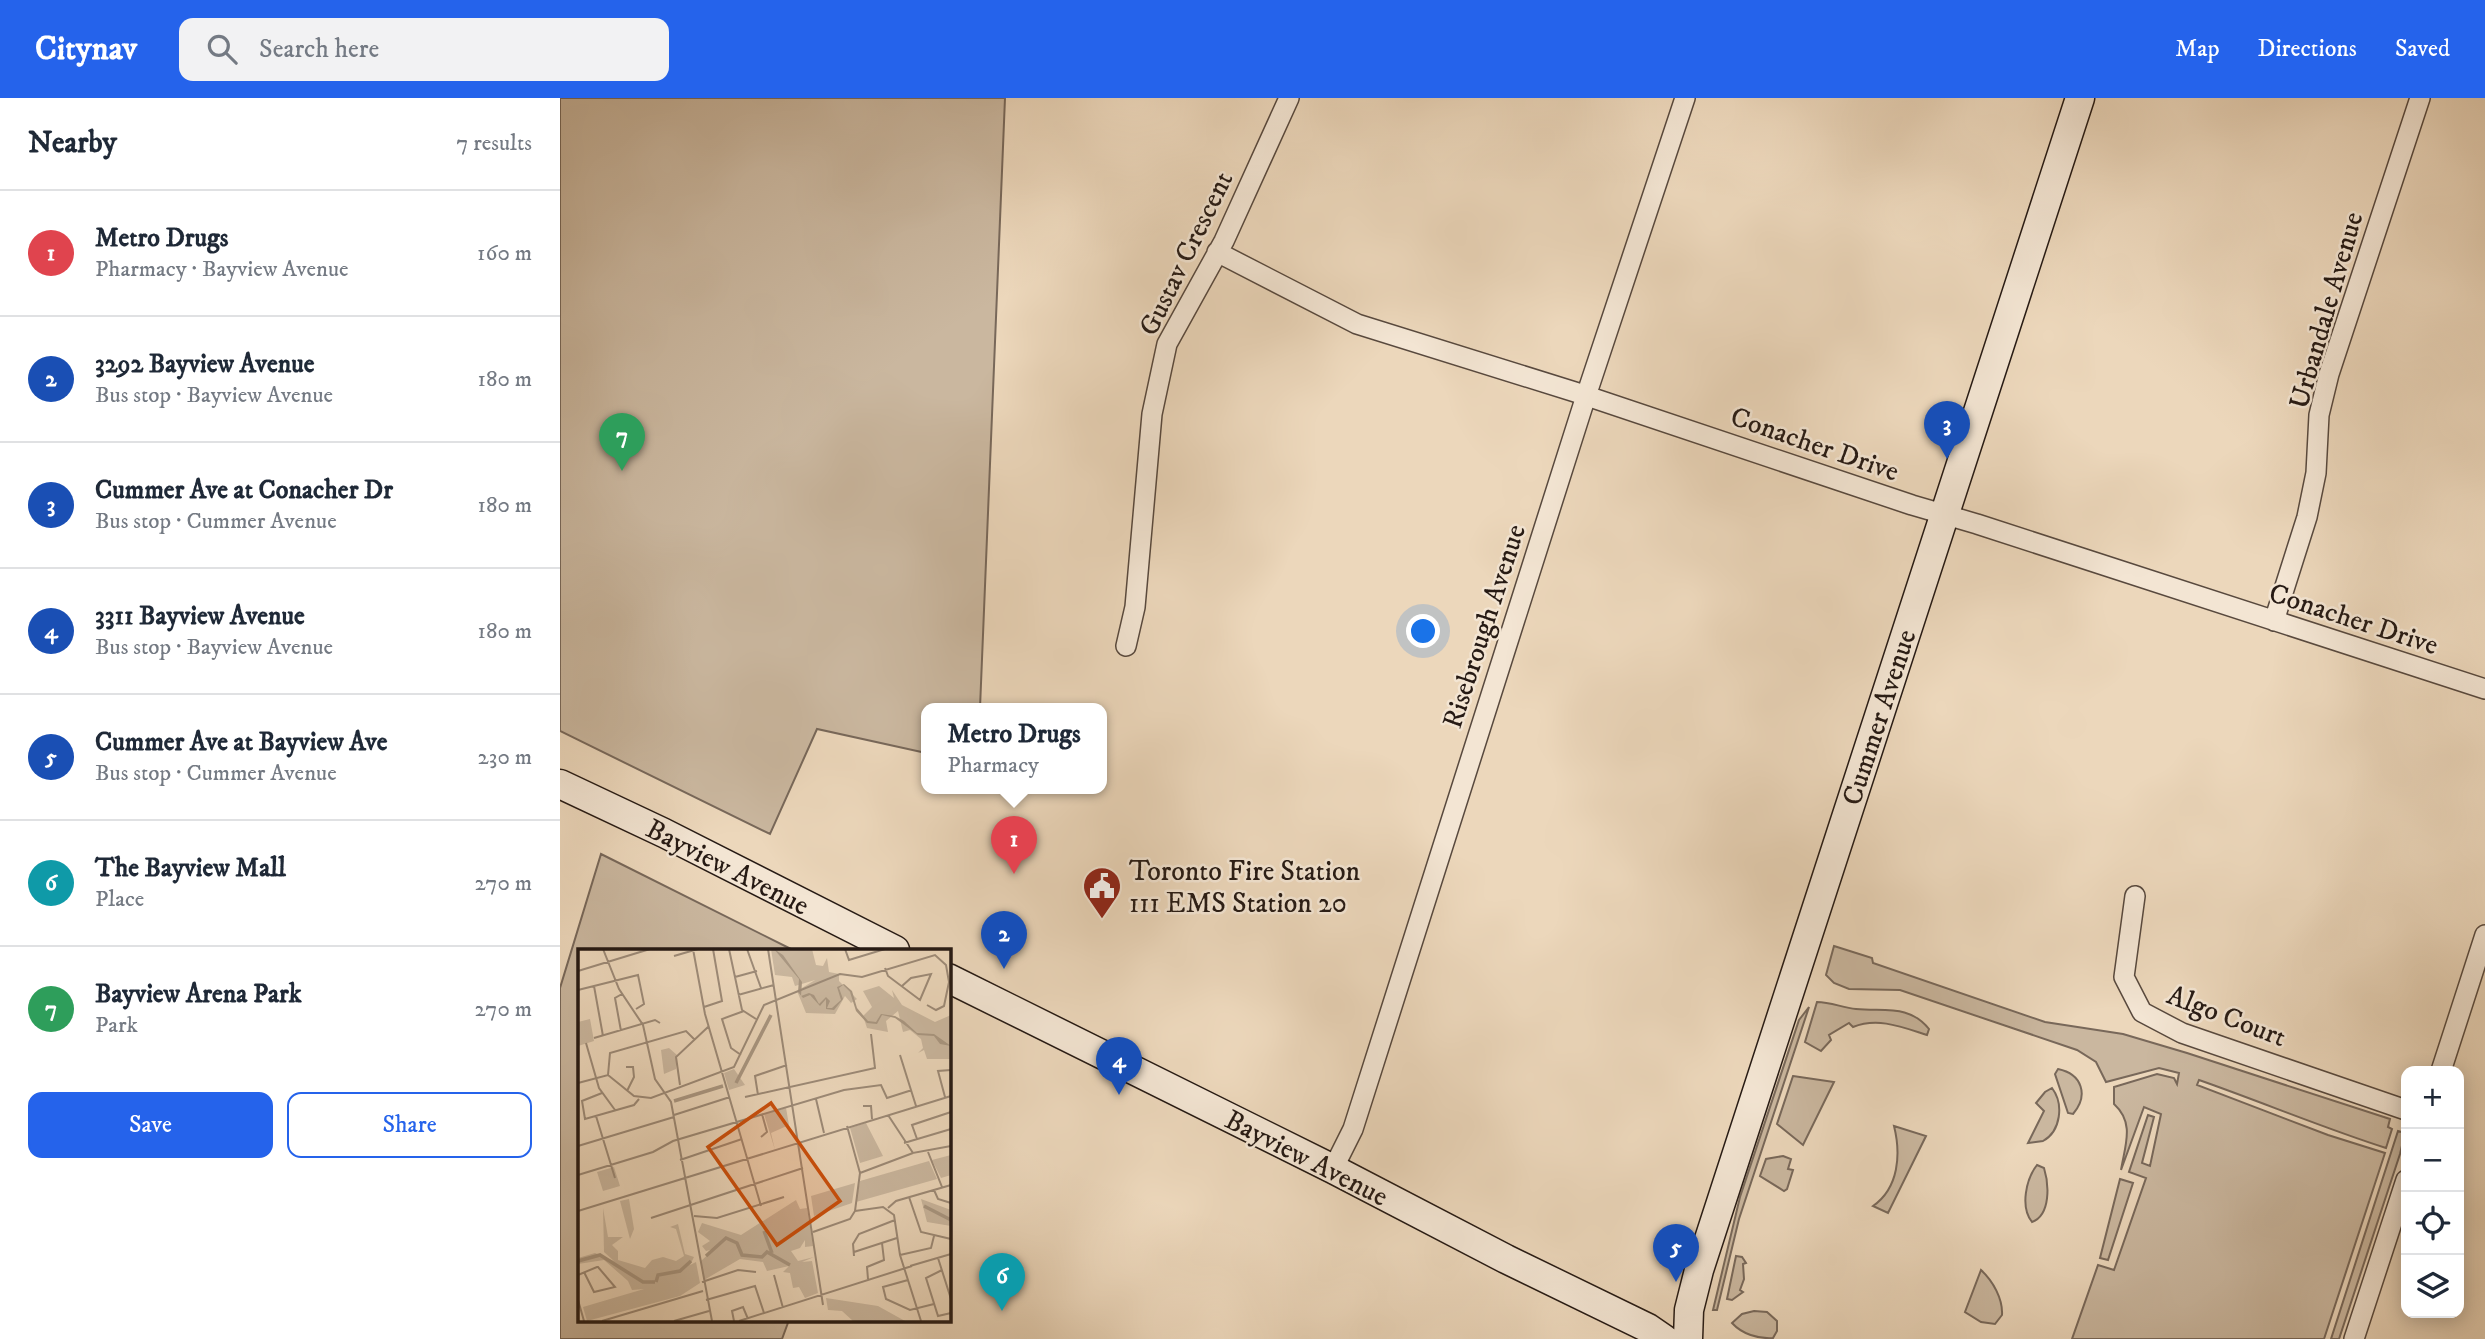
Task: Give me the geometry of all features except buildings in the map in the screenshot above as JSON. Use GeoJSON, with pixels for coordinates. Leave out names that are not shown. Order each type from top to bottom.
{"type":"FeatureCollection","features":[{"type":"Feature","properties":{"kind":"street","name":"Gustav Crescent"},"geometry":{"type":"LineString","coordinates":[[1126,646],[1135,607],[1152,415],[1167,344],[1217,252],[1289,98]]}},
{"type":"Feature","properties":{"kind":"street","name":"Risebrough Avenue"},"geometry":{"type":"LineString","coordinates":[[1333,1169],[1353,1129],[1586,396],[1685,98]]}},
{"type":"Feature","properties":{"kind":"street","name":"Cummer Avenue"},"geometry":{"type":"LineString","coordinates":[[1688,1339],[1689,1310],[1699,1270],[2080,98]]}},
{"type":"Feature","properties":{"kind":"street","name":"Urbandale Avenue"},"geometry":{"type":"LineString","coordinates":[[2274,621],[2307,517],[2316,473],[2319,415],[2329,374],[2420,98]]}},
{"type":"Feature","properties":{"kind":"street","name":"Conacher Drive"},"geometry":{"type":"LineString","coordinates":[[1217,252],[1357,324],[2485,689]]}},
{"type":"Feature","properties":{"kind":"street","name":"Bayview Avenue"},"geometry":{"type":"LineString","coordinates":[[560,784],[664,833],[893,949]]}},
{"type":"Feature","properties":{"kind":"street","name":"Algo Court"},"geometry":{"type":"LineString","coordinates":[[2135,895],[2124,976],[2142,1012],[2182,1033],[2401,1108]]}},
{"type":"Feature","properties":{"kind":"street"},"geometry":{"type":"LineString","coordinates":[[2443,1066],[2485,935]]}},
{"type":"Feature","properties":{"kind":"street","name":"Bayview Avenue"},"geometry":{"type":"LineString","coordinates":[[950,979],[1333,1169],[1506,1259],[1648,1328],[1664,1339]]}},
{"type":"Feature","properties":{"kind":"street"},"geometry":{"type":"LineString","coordinates":[[2354,1339],[2402,1192]]}},
{"type":"Feature","properties":{"kind":"shaded area"},"geometry":{"type":"Polygon","coordinates":[[[560,98],[1005,98],[980,703],[921,703],[921,752],[817,729],[770,834],[560,731],[560,98]]]}},
{"type":"Feature","properties":{"kind":"shaded area"},"geometry":{"type":"Polygon","coordinates":[[[601,854],[791,949],[578,949],[578,1322],[788,1322],[782,1339],[560,1339],[560,988],[601,854]]]}},
{"type":"Feature","properties":{"kind":"shaded area"},"geometry":{"type":"Polygon","coordinates":[[[1834,946],[1872,958],[1873,963],[2045,1022],[2123,1034],[2390,1119],[2388,1127],[2392,1129],[2386,1148],[2199,1080],[2197,1085],[2328,1135],[2385,1153],[2324,1339],[2072,1339],[2098,1265],[2114,1270],[2146,1178],[2129,1172],[2148,1115],[2154,1117],[2142,1163],[2150,1166],[2161,1114],[2144,1107],[2121,1170],[2127,1135],[2125,1119],[2114,1104],[2114,1087],[2157,1074],[2174,1078],[2177,1084],[2179,1073],[2159,1068],[2106,1082],[2096,1062],[2077,1050],[1900,990],[1849,989],[1834,983],[1826,975],[1834,946]]]}},
{"type":"Feature","properties":{"kind":"shaded area"},"geometry":{"type":"Polygon","coordinates":[[[1817,1002],[1856,1009],[1904,1012],[1921,1021],[1929,1029],[1927,1035],[1890,1024],[1872,1023],[1853,1027],[1849,1023],[1829,1035],[1831,1040],[1821,1051],[1805,1042],[1817,1002]]]}},
{"type":"Feature","properties":{"kind":"shaded area"},"geometry":{"type":"Polygon","coordinates":[[[1809,1007],[1739,1219],[1717,1310],[1713,1310],[1740,1197],[1799,1020],[1809,1007]]]}},
{"type":"Feature","properties":{"kind":"shaded area"},"geometry":{"type":"Polygon","coordinates":[[[2058,1069],[2073,1075],[2080,1086],[2081,1100],[2073,1114],[2068,1113],[2055,1074],[2058,1069]]]}},
{"type":"Feature","properties":{"kind":"shaded area"},"geometry":{"type":"Polygon","coordinates":[[[1793,1076],[1834,1082],[1803,1145],[1777,1124],[1793,1076]]]}},
{"type":"Feature","properties":{"kind":"shaded area"},"geometry":{"type":"Polygon","coordinates":[[[2052,1088],[2059,1109],[2054,1131],[2043,1141],[2028,1143],[2044,1111],[2036,1103],[2052,1088]]]}},
{"type":"Feature","properties":{"kind":"shaded area"},"geometry":{"type":"Polygon","coordinates":[[[1894,1126],[1926,1136],[1888,1213],[1873,1206],[1888,1190],[1896,1170],[1894,1126]]]}},
{"type":"Feature","properties":{"kind":"shaded area"},"geometry":{"type":"Polygon","coordinates":[[[2398,1131],[2401,1132],[2400,1154],[2339,1339],[2331,1339],[2398,1131]]]}},
{"type":"Feature","properties":{"kind":"shaded area"},"geometry":{"type":"Polygon","coordinates":[[[1783,1156],[1791,1159],[1788,1169],[1793,1170],[1784,1191],[1760,1176],[1766,1159],[1783,1156]]]}},
{"type":"Feature","properties":{"kind":"shaded area"},"geometry":{"type":"Polygon","coordinates":[[[2037,1165],[2044,1168],[2047,1198],[2043,1213],[2032,1222],[2025,1201],[2030,1178],[2037,1165]]]}},
{"type":"Feature","properties":{"kind":"shaded area"},"geometry":{"type":"Polygon","coordinates":[[[2120,1179],[2133,1183],[2108,1260],[2100,1258],[2120,1179]]]}},
{"type":"Feature","properties":{"kind":"shaded area"},"geometry":{"type":"Polygon","coordinates":[[[1736,1256],[1742,1257],[1746,1263],[1743,1264],[1744,1279],[1740,1290],[1743,1292],[1732,1300],[1727,1299],[1736,1256]]]}},
{"type":"Feature","properties":{"kind":"shaded area"},"geometry":{"type":"Polygon","coordinates":[[[1981,1270],[1993,1285],[2001,1303],[2002,1315],[1995,1324],[1981,1322],[1965,1312],[1981,1270]]]}},
{"type":"Feature","properties":{"kind":"shaded area"},"geometry":{"type":"Polygon","coordinates":[[[1767,1312],[1777,1321],[1777,1331],[1773,1338],[1751,1335],[1732,1323],[1742,1314],[1767,1312]]]}},
{"type":"Feature","properties":{"kind":"place","name":"Cummer Ave at Conacher Dr"},"geometry":{"type":"Point","coordinates":[1947,459]}},
{"type":"Feature","properties":{"kind":"place","name":"Bayview Arena Park"},"geometry":{"type":"Point","coordinates":[622,471]}},
{"type":"Feature","properties":{"kind":"place","name":"Metro Drugs"},"geometry":{"type":"Point","coordinates":[1014,874]}},
{"type":"Feature","properties":{"kind":"place","name":"Toronto Fire Station 111 EMS Station 20"},"geometry":{"type":"Point","coordinates":[1102,920]}},
{"type":"Feature","properties":{"kind":"place","name":"3292 Bayview Avenue"},"geometry":{"type":"Point","coordinates":[1004,969]}},
{"type":"Feature","properties":{"kind":"place","name":"3311 Bayview Avenue"},"geometry":{"type":"Point","coordinates":[1119,1095]}},
{"type":"Feature","properties":{"kind":"place","name":"Cummer Ave at Bayview Ave"},"geometry":{"type":"Point","coordinates":[1676,1282]}},
{"type":"Feature","properties":{"kind":"place","name":"The Bayview Mall"},"geometry":{"type":"Point","coordinates":[1002,1311]}}]}
